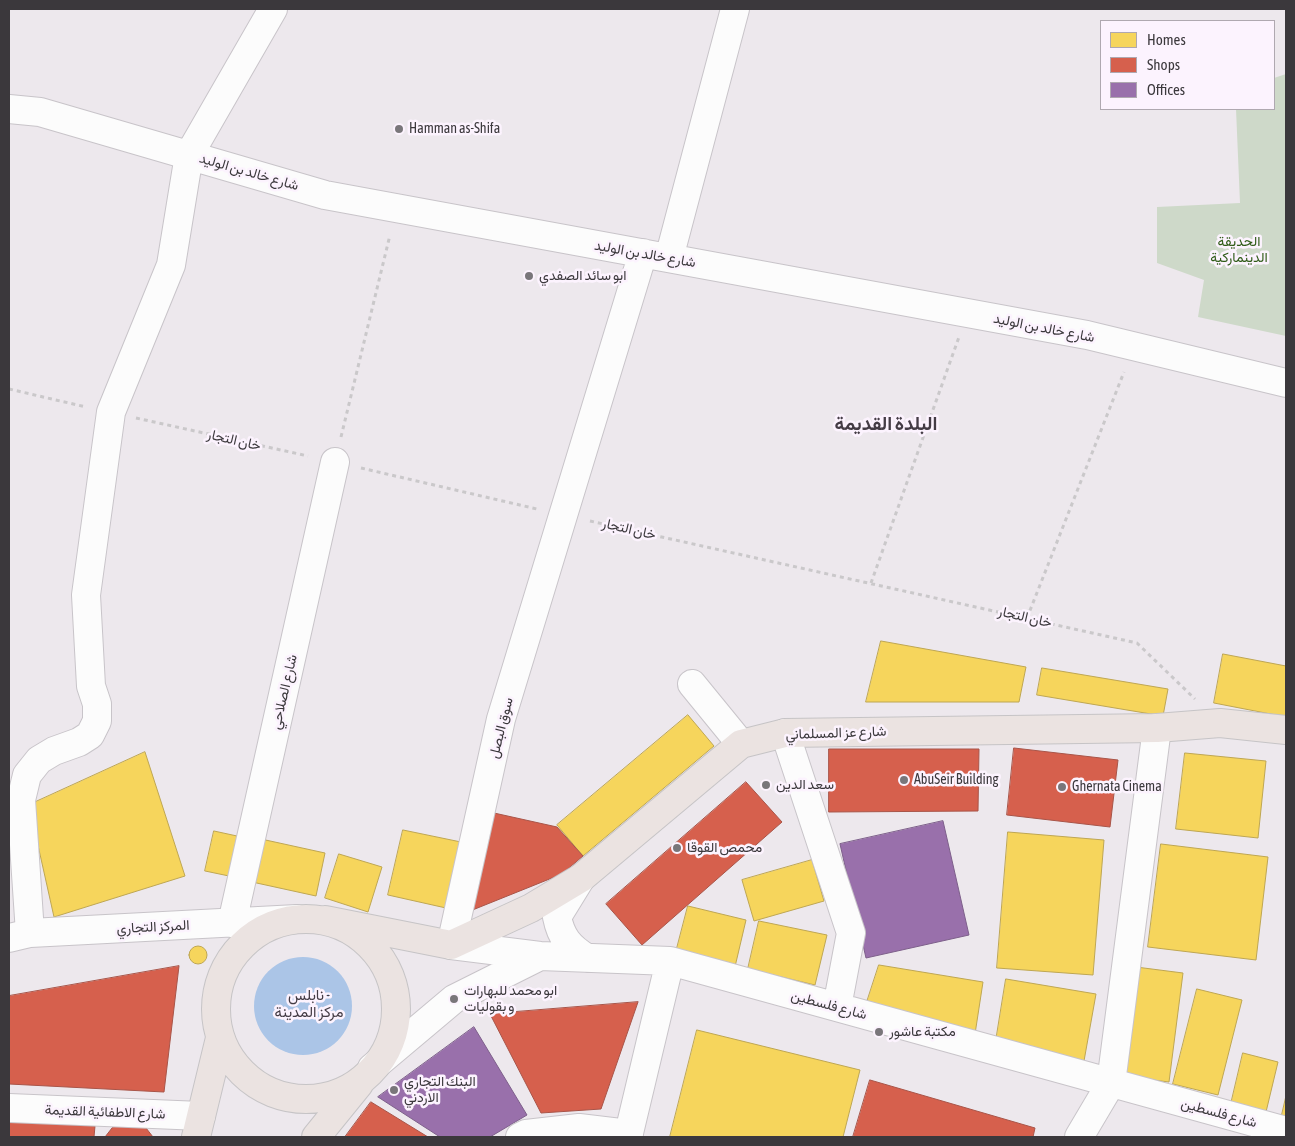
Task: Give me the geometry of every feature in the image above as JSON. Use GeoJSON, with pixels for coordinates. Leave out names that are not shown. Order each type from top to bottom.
{"type":"FeatureCollection","features":[{"type":"Feature","properties":{"kind":"main road","name":"شارع عز المسلماني"},"geometry":{"type":"LineString","coordinates":[[451,945],[531,908],[581,878],[741,744],[785,733],[1157,728],[1220,723],[1286,730]]}},
{"type":"Feature","properties":{"kind":"main road"},"geometry":{"type":"LineString","coordinates":[[325,920],[351,931],[374,949],[389,973],[396,1000],[394,1029],[384,1055],[364,1077],[340,1092],[311,1099],[282,1096],[255,1084],[234,1064],[220,1038],[216,1012],[219,984],[230,960],[248,940],[271,926],[297,919],[325,920],[451,945]]}},
{"type":"Feature","properties":{"kind":"main road"},"geometry":{"type":"LineString","coordinates":[[199,1126],[220,1038]]}},
{"type":"Feature","properties":{"kind":"main road"},"geometry":{"type":"LineString","coordinates":[[316,1137],[372,1068]]}},
{"type":"Feature","properties":{"kind":"street"},"geometry":{"type":"LineString","coordinates":[[19,936],[22,787],[27,775],[39,760],[90,735],[97,721],[97,704],[91,686],[86,595],[111,412],[171,265],[189,155],[273,9]]}},
{"type":"Feature","properties":{"kind":"street","name":"سوق البصل"},"geometry":{"type":"LineString","coordinates":[[451,945],[501,720],[564,515],[656,256],[735,9]]}},
{"type":"Feature","properties":{"kind":"street","name":"شارع خالد بن الوليد"},"geometry":{"type":"LineString","coordinates":[[9,109],[40,112],[325,195],[1087,335],[1286,382]]}},
{"type":"Feature","properties":{"kind":"street","name":"شارع الصلاحي"},"geometry":{"type":"LineString","coordinates":[[232,923],[335,462]]}},
{"type":"Feature","properties":{"kind":"street"},"geometry":{"type":"LineString","coordinates":[[692,684],[741,744]]}},
{"type":"Feature","properties":{"kind":"street"},"geometry":{"type":"LineString","coordinates":[[1079,1137],[1111,1083],[1157,728]]}},
{"type":"Feature","properties":{"kind":"street"},"geometry":{"type":"LineString","coordinates":[[785,733],[851,933],[837,1007]]}},
{"type":"Feature","properties":{"kind":"street"},"geometry":{"type":"LineString","coordinates":[[581,878],[557,917],[561,934],[572,948],[586,958]]}},
{"type":"Feature","properties":{"kind":"street","name":"المركز التجاري"},"geometry":{"type":"LineString","coordinates":[[19,936],[297,919]]}},
{"type":"Feature","properties":{"kind":"street","name":"شارع فلسطين"},"geometry":{"type":"LineString","coordinates":[[451,945],[540,956],[670,962],[1286,1131]]}},
{"type":"Feature","properties":{"kind":"street"},"geometry":{"type":"LineString","coordinates":[[372,1068],[454,999],[540,956]]}},
{"type":"Feature","properties":{"kind":"street"},"geometry":{"type":"LineString","coordinates":[[520,1137],[526,1134],[579,1128],[628,1135],[670,962]]}},
{"type":"Feature","properties":{"kind":"street","name":"شارع الاطفائية القديمة"},"geometry":{"type":"LineString","coordinates":[[9,1108],[199,1126]]}},
{"type":"Feature","properties":{"kind":"path"},"geometry":{"type":"LineString","coordinates":[[335,462],[397,208]]}},
{"type":"Feature","properties":{"kind":"path"},"geometry":{"type":"LineString","coordinates":[[871,583],[968,313]]}},
{"type":"Feature","properties":{"kind":"path"},"geometry":{"type":"LineString","coordinates":[[1026,618],[1134,347]]}},
{"type":"Feature","properties":{"kind":"path","name":"خان التجار"},"geometry":{"type":"LineString","coordinates":[[9,389],[1137,643],[1220,723]]}},
{"type":"Feature","properties":{"kind":"green space","name":"الحديقة الدينماركية"},"geometry":{"type":"Polygon","coordinates":[[[1286,74],[1286,336],[1198,317],[1204,280],[1157,263],[1157,207],[1240,203],[1236,110],[1275,110],[1275,78],[1286,74]]]}},
{"type":"Feature","properties":{"kind":"water"},"geometry":{"type":"Polygon","coordinates":[[[303,957],[313,958],[330,965],[344,979],[351,996],[351,1016],[344,1033],[330,1047],[313,1054],[303,1055],[293,1054],[276,1047],[262,1033],[255,1016],[254,1006],[255,996],[262,979],[276,965],[293,958],[303,957]]]}},
{"type":"Feature","properties":{"kind":"building: Homes"},"geometry":{"type":"Polygon","coordinates":[[[881,641],[1026,667],[1019,702],[866,702],[881,641]]]}},
{"type":"Feature","properties":{"kind":"building: Homes"},"geometry":{"type":"Polygon","coordinates":[[[1223,654],[1286,666],[1286,717],[1214,703],[1223,654]]]}},
{"type":"Feature","properties":{"kind":"building: Homes"},"geometry":{"type":"Polygon","coordinates":[[[1042,668],[1168,689],[1163,716],[1037,695],[1042,668]]]}},
{"type":"Feature","properties":{"kind":"building: Homes"},"geometry":{"type":"Polygon","coordinates":[[[688,715],[714,746],[583,856],[557,825],[688,715]]]}},
{"type":"Feature","properties":{"kind":"building: Homes"},"geometry":{"type":"Polygon","coordinates":[[[145,752],[185,876],[54,917],[29,805],[145,752]]]}},
{"type":"Feature","properties":{"kind":"building: Homes"},"geometry":{"type":"Polygon","coordinates":[[[1185,753],[1266,761],[1258,838],[1176,829],[1185,753]]]}},
{"type":"Feature","properties":{"kind":"building: Homes"},"geometry":{"type":"Polygon","coordinates":[[[403,830],[461,842],[446,908],[388,895],[403,830]]]}},
{"type":"Feature","properties":{"kind":"building: Homes"},"geometry":{"type":"Polygon","coordinates":[[[214,831],[237,836],[229,876],[205,871],[214,831]]]}},
{"type":"Feature","properties":{"kind":"building: Homes"},"geometry":{"type":"Polygon","coordinates":[[[1008,832],[1104,840],[1093,975],[997,968],[1008,832]]]}},
{"type":"Feature","properties":{"kind":"building: Homes"},"geometry":{"type":"Polygon","coordinates":[[[261,839],[325,853],[316,896],[252,882],[261,839]]]}},
{"type":"Feature","properties":{"kind":"building: Homes"},"geometry":{"type":"Polygon","coordinates":[[[1161,844],[1268,857],[1256,960],[1148,947],[1161,844]]]}},
{"type":"Feature","properties":{"kind":"building: Homes"},"geometry":{"type":"Polygon","coordinates":[[[339,854],[382,867],[368,912],[325,898],[339,854]]]}},
{"type":"Feature","properties":{"kind":"building: Homes"},"geometry":{"type":"Polygon","coordinates":[[[812,860],[824,901],[754,921],[742,880],[812,860]]]}},
{"type":"Feature","properties":{"kind":"building: Homes"},"geometry":{"type":"Polygon","coordinates":[[[688,906],[746,920],[734,971],[675,956],[688,906]]]}},
{"type":"Feature","properties":{"kind":"building: Homes"},"geometry":{"type":"Polygon","coordinates":[[[759,921],[827,935],[815,985],[748,969],[759,921]]]}},
{"type":"Feature","properties":{"kind":"building: Homes"},"geometry":{"type":"Polygon","coordinates":[[[198,946],[204,949],[207,955],[204,961],[198,964],[192,961],[189,955],[192,949],[198,946]]]}},
{"type":"Feature","properties":{"kind":"building: Homes"},"geometry":{"type":"Polygon","coordinates":[[[879,965],[983,982],[975,1034],[866,1005],[879,965]]]}},
{"type":"Feature","properties":{"kind":"building: Homes"},"geometry":{"type":"Polygon","coordinates":[[[1136,967],[1183,973],[1169,1082],[1121,1076],[1136,967]]]}},
{"type":"Feature","properties":{"kind":"building: Homes"},"geometry":{"type":"Polygon","coordinates":[[[1006,979],[1096,994],[1084,1061],[995,1047],[1006,979]]]}},
{"type":"Feature","properties":{"kind":"building: Homes"},"geometry":{"type":"Polygon","coordinates":[[[1197,989],[1242,1000],[1218,1095],[1173,1084],[1197,989]]]}},
{"type":"Feature","properties":{"kind":"building: Homes"},"geometry":{"type":"Polygon","coordinates":[[[697,1030],[860,1070],[843,1137],[670,1137],[697,1030]]]}},
{"type":"Feature","properties":{"kind":"building: Homes"},"geometry":{"type":"Polygon","coordinates":[[[1243,1053],[1278,1062],[1266,1112],[1231,1104],[1243,1053]]]}},
{"type":"Feature","properties":{"kind":"building: Homes"},"geometry":{"type":"Polygon","coordinates":[[[1286,1096],[1286,1121],[1281,1119],[1286,1096]]]}},
{"type":"Feature","properties":{"kind":"building: Shops","name":"Ghernata Cinema"},"geometry":{"type":"Polygon","coordinates":[[[1014,748],[1118,760],[1110,827],[1007,815],[1014,748]]]}},
{"type":"Feature","properties":{"kind":"building: Shops","name":"AbuSeir Building"},"geometry":{"type":"Polygon","coordinates":[[[829,749],[979,749],[978,811],[829,812],[829,749]]]}},
{"type":"Feature","properties":{"kind":"building: Shops"},"geometry":{"type":"Polygon","coordinates":[[[746,782],[782,822],[642,945],[606,904],[746,782]]]}},
{"type":"Feature","properties":{"kind":"building: Shops"},"geometry":{"type":"Polygon","coordinates":[[[494,813],[557,827],[583,856],[562,874],[470,911],[494,813]]]}},
{"type":"Feature","properties":{"kind":"building: Shops"},"geometry":{"type":"Polygon","coordinates":[[[179,966],[164,1092],[9,1084],[9,996],[179,966]]]}},
{"type":"Feature","properties":{"kind":"building: Shops"},"geometry":{"type":"Polygon","coordinates":[[[638,1002],[601,1109],[541,1113],[490,1014],[638,1002]]]}},
{"type":"Feature","properties":{"kind":"building: Shops"},"geometry":{"type":"Polygon","coordinates":[[[870,1080],[1035,1128],[1033,1137],[853,1137],[870,1080]]]}},
{"type":"Feature","properties":{"kind":"building: Shops"},"geometry":{"type":"Polygon","coordinates":[[[371,1102],[428,1137],[345,1137],[371,1102]]]}},
{"type":"Feature","properties":{"kind":"building: Shops"},"geometry":{"type":"Polygon","coordinates":[[[9,1121],[95,1126],[94,1137],[9,1137],[9,1121]]]}},
{"type":"Feature","properties":{"kind":"building: Shops"},"geometry":{"type":"Polygon","coordinates":[[[120,1124],[138,1124],[146,1128],[153,1137],[105,1137],[112,1128],[120,1124]]]}},
{"type":"Feature","properties":{"kind":"building: Offices"},"geometry":{"type":"Polygon","coordinates":[[[943,821],[969,935],[866,958],[840,844],[943,821]]]}},
{"type":"Feature","properties":{"kind":"building: Offices"},"geometry":{"type":"Polygon","coordinates":[[[474,1027],[527,1115],[490,1137],[440,1137],[378,1097],[474,1027]]]}},
{"type":"Feature","properties":{"kind":"place","name":"Hamman as-Shifa"},"geometry":{"type":"Point","coordinates":[399,129]}},
{"type":"Feature","properties":{"kind":"place","name":"ابو سائد الصفدي"},"geometry":{"type":"Point","coordinates":[529,276]}},
{"type":"Feature","properties":{"kind":"place","name":"AbuSeir Building"},"geometry":{"type":"Point","coordinates":[904,780]}},
{"type":"Feature","properties":{"kind":"place","name":"سعد الدين"},"geometry":{"type":"Point","coordinates":[766,785]}},
{"type":"Feature","properties":{"kind":"place","name":"Ghernata Cinema"},"geometry":{"type":"Point","coordinates":[1062,787]}},
{"type":"Feature","properties":{"kind":"place","name":"محمص القوقا"},"geometry":{"type":"Point","coordinates":[677,848]}},
{"type":"Feature","properties":{"kind":"place","name":"ابو محمد للبهارات و بقوليات"},"geometry":{"type":"Point","coordinates":[454,999]}},
{"type":"Feature","properties":{"kind":"place","name":"مكتبة عاشور"},"geometry":{"type":"Point","coordinates":[879,1032]}},
{"type":"Feature","properties":{"kind":"place","name":"البنك التجاري الاردني"},"geometry":{"type":"Point","coordinates":[394,1090]}},
{"type":"Feature","properties":{"kind":"district","name":"البلدة القديمة"},"geometry":{"type":"Point","coordinates":[886,424]}},
{"type":"Feature","properties":{"kind":"district","name":"نابلس - مركز المدينة"},"geometry":{"type":"Point","coordinates":[309,1004]}}]}
